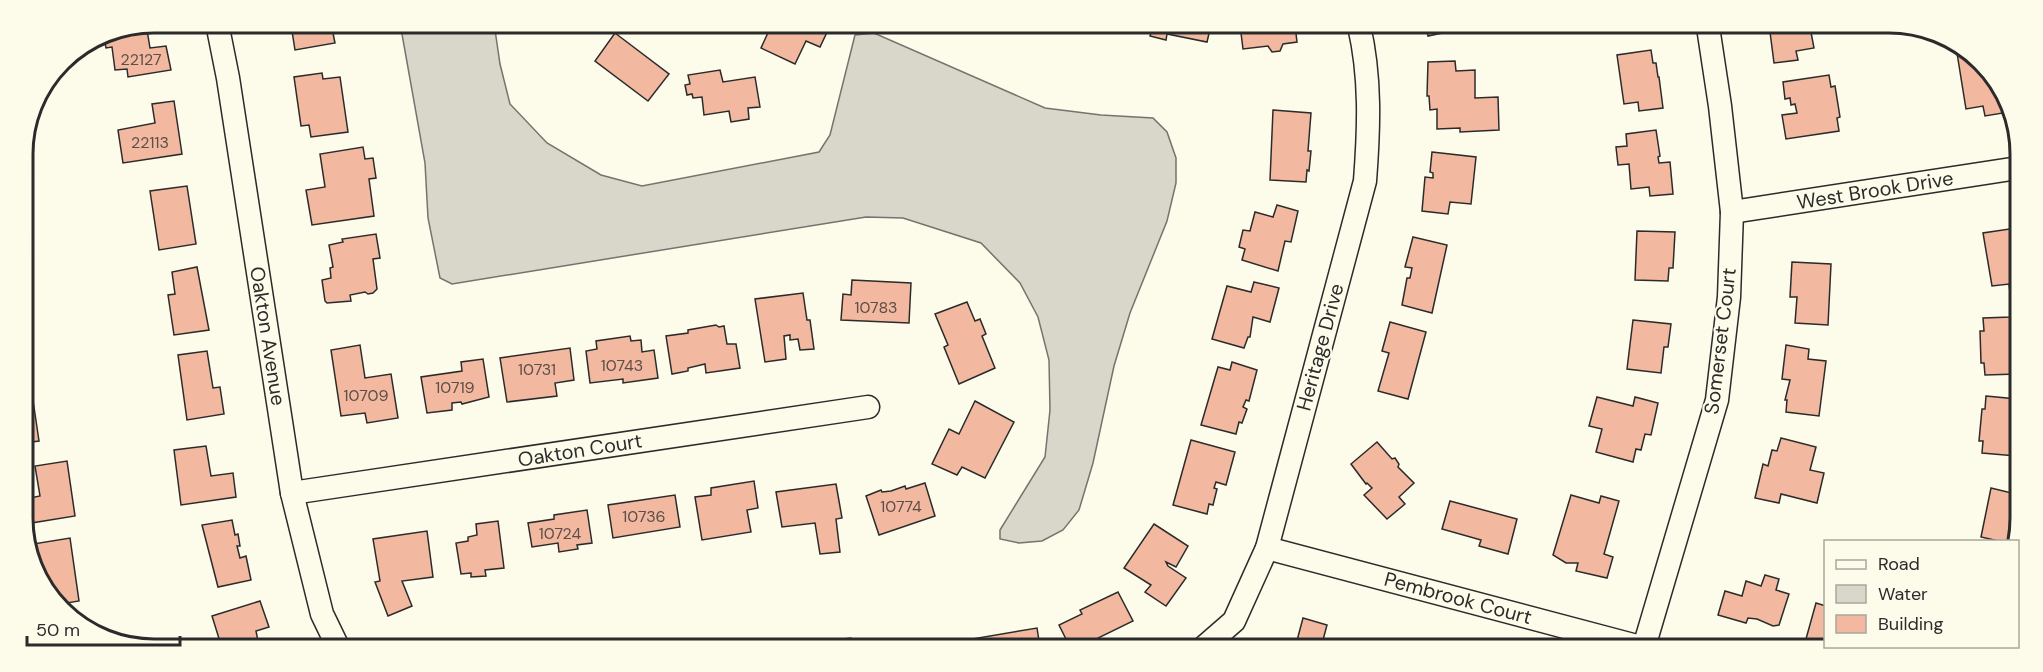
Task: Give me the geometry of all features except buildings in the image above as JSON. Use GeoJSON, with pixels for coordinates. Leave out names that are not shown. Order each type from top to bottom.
{"type":"FeatureCollection","features":[{"type":"Feature","properties":{"kind":"street","name":"Oakton Avenue"},"geometry":{"type":"LineString","coordinates":[[219,33],[228,78],[292,493],[322,614],[334,639]]}},
{"type":"Feature","properties":{"kind":"street","name":"Heritage Drive"},"geometry":{"type":"LineString","coordinates":[[1213,639],[1234,621],[1267,548],[1365,181],[1368,88],[1360,33]]}},
{"type":"Feature","properties":{"kind":"street","name":"Somerset Court"},"geometry":{"type":"LineString","coordinates":[[1649,639],[1717,400],[1729,297],[1732,212],[1709,33]]}},
{"type":"Feature","properties":{"kind":"street","name":"West Brook Drive"},"geometry":{"type":"LineString","coordinates":[[1732,212],[2010,169]]}},
{"type":"Feature","properties":{"kind":"street","name":"Oakton Court"},"geometry":{"type":"LineString","coordinates":[[292,493],[868,407]]}},
{"type":"Feature","properties":{"kind":"street","name":"Pembrook Court"},"geometry":{"type":"LineString","coordinates":[[1267,548],[1612,639]]}},
{"type":"Feature","properties":{"kind":"water"},"geometry":{"type":"Polygon","coordinates":[[[402,33],[495,33],[510,104],[547,143],[601,175],[642,186],[819,152],[830,135],[855,35],[874,33],[1045,108],[1101,115],[1153,118],[1167,132],[1176,158],[1176,183],[1167,221],[1130,313],[1114,366],[1093,463],[1079,510],[1063,530],[1042,541],[1019,543],[1000,539],[1000,530],[1045,457],[1050,410],[1049,360],[1038,317],[1020,283],[981,243],[903,218],[866,217],[452,284],[440,278],[428,218],[425,163],[402,33]]]}}]}
